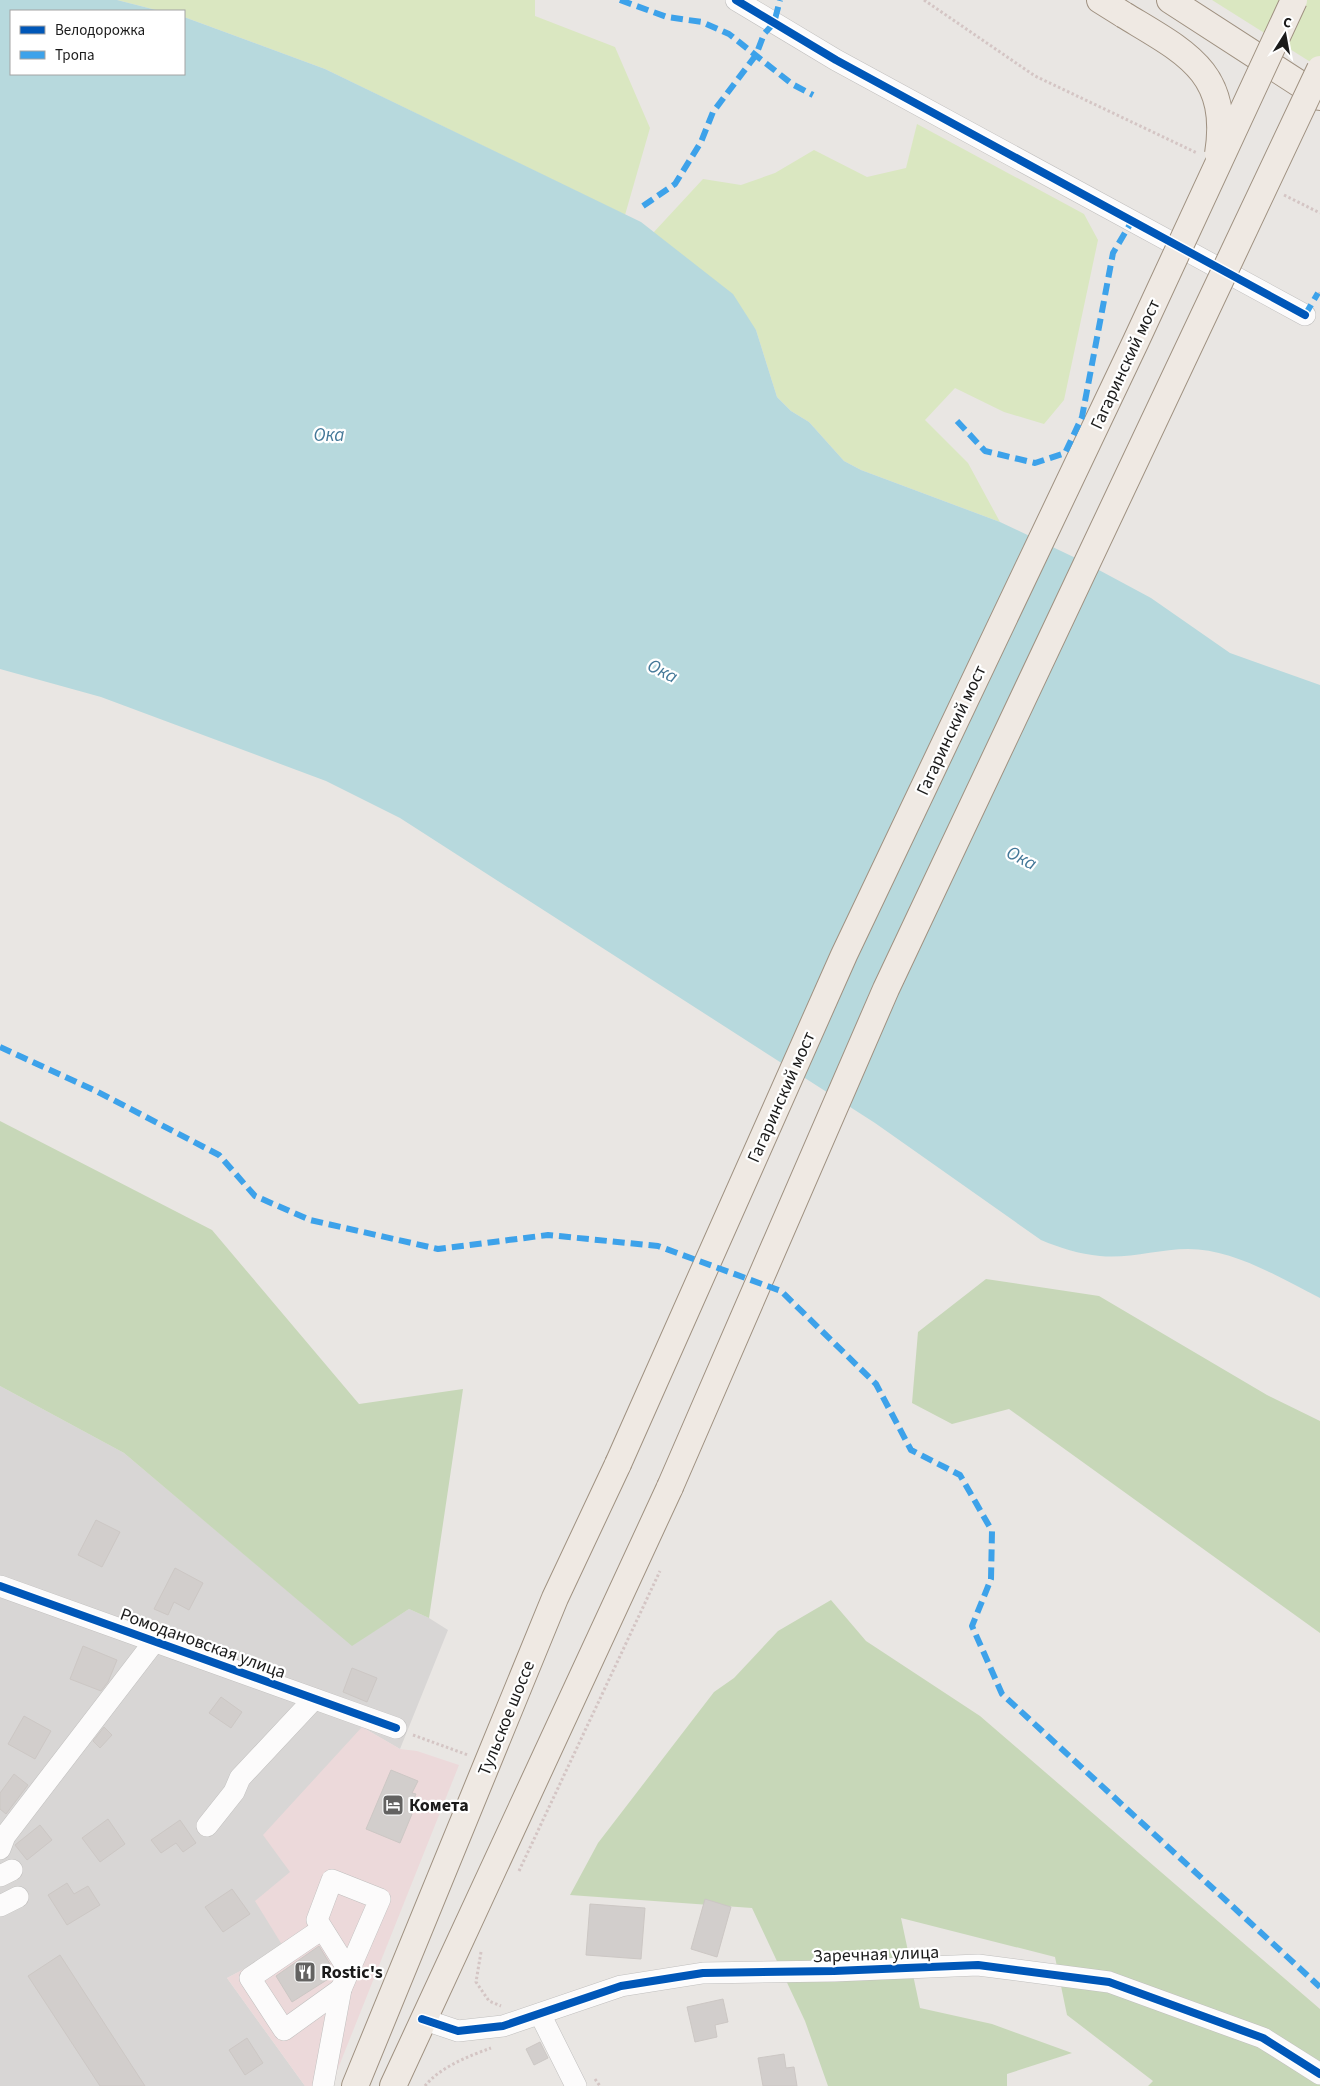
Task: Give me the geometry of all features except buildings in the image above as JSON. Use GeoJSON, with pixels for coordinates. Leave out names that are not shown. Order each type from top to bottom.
{"type":"FeatureCollection","features":[{"type":"Feature","properties":{"kind":"main road"},"geometry":{"type":"LineString","coordinates":[[1100,0],[1186,54],[1208,78],[1218,103],[1220,138],[1206,190]]}},
{"type":"Feature","properties":{"kind":"main road"},"geometry":{"type":"LineString","coordinates":[[1170,0],[1320,97]]}},
{"type":"Feature","properties":{"kind":"main road","name":"Гагаринский мост"},"geometry":{"type":"LineString","coordinates":[[618,1464],[844,955],[1294,0]]}},
{"type":"Feature","properties":{"kind":"main road"},"geometry":{"type":"LineString","coordinates":[[392,2086],[536,1780],[670,1486],[886,989],[1320,69]]}},
{"type":"Feature","properties":{"kind":"main road","name":"Тульское шоссе"},"geometry":{"type":"LineString","coordinates":[[355,2086],[555,1598],[618,1464]]}},
{"type":"Feature","properties":{"kind":"street"},"geometry":{"type":"LineString","coordinates":[[736,0],[836,60],[1305,315]]}},
{"type":"Feature","properties":{"kind":"street","name":"Ромодановская улица"},"geometry":{"type":"LineString","coordinates":[[0,1586],[396,1728]]}},
{"type":"Feature","properties":{"kind":"street"},"geometry":{"type":"LineString","coordinates":[[0,1849],[6,1836],[154,1642]]}},
{"type":"Feature","properties":{"kind":"street"},"geometry":{"type":"LineString","coordinates":[[207,1826],[234,1792],[240,1778],[314,1699]]}},
{"type":"Feature","properties":{"kind":"street"},"geometry":{"type":"LineString","coordinates":[[323,2086],[345,1980],[380,1899],[332,1880],[317,1920],[345,1980]]}},
{"type":"Feature","properties":{"kind":"street"},"geometry":{"type":"LineString","coordinates":[[322,1929],[250,1978],[284,2030],[345,1980]]}},
{"type":"Feature","properties":{"kind":"street","name":"Заречная улица"},"geometry":{"type":"LineString","coordinates":[[422,2019],[458,2031],[503,2026],[621,1986],[703,1973],[834,1971],[978,1965],[1109,1982],[1264,2038],[1320,2074]]}},
{"type":"Feature","properties":{"kind":"street"},"geometry":{"type":"LineString","coordinates":[[540,2014],[585,2082]]}},
{"type":"Feature","properties":{"kind":"path"},"geometry":{"type":"LineString","coordinates":[[924,0],[1035,76],[1204,157]]}},
{"type":"Feature","properties":{"kind":"path"},"geometry":{"type":"LineString","coordinates":[[1275,191],[1320,213]]}},
{"type":"Feature","properties":{"kind":"path"},"geometry":{"type":"LineString","coordinates":[[518,1873],[660,1571]]}},
{"type":"Feature","properties":{"kind":"path"},"geometry":{"type":"LineString","coordinates":[[396,1728],[470,1756]]}},
{"type":"Feature","properties":{"kind":"path"},"geometry":{"type":"LineString","coordinates":[[485,1944],[481,1952],[476,1982],[489,2001],[507,2008]]}},
{"type":"Feature","properties":{"kind":"path"},"geometry":{"type":"LineString","coordinates":[[425,2086],[432,2078],[474,2055],[492,2048]]}},
{"type":"Feature","properties":{"kind":"path"},"geometry":{"type":"LineString","coordinates":[[585,2082],[600,2086]]}},
{"type":"Feature","properties":{"kind":"shaded area"},"geometry":{"type":"Polygon","coordinates":[[[0,1386],[124,1453],[352,1645],[409,1609],[429,1618],[448,1630],[400,1749],[362,1727],[290,1872],[284,1948],[227,1978],[305,2086],[0,2086],[0,1386]]]}},
{"type":"Feature","properties":{"kind":"shaded area"},"geometry":{"type":"Polygon","coordinates":[[[362,1727],[400,1749],[417,1751],[459,1765],[331,2086],[305,2086],[227,1978],[284,1948],[255,1901],[290,1872],[263,1835],[362,1727]]]}},
{"type":"Feature","properties":{"kind":"green space"},"geometry":{"type":"Polygon","coordinates":[[[117,0],[535,0],[535,16],[615,47],[650,128],[625,215],[325,69],[185,17],[185,10],[156,10],[117,0]]]}},
{"type":"Feature","properties":{"kind":"green space"},"geometry":{"type":"Polygon","coordinates":[[[1212,0],[1320,0],[1320,68],[1212,0]]]}},
{"type":"Feature","properties":{"kind":"green space"},"geometry":{"type":"Polygon","coordinates":[[[917,124],[1084,214],[1098,240],[1064,400],[1044,424],[1004,412],[955,388],[925,420],[968,463],[1000,522],[861,470],[844,461],[809,422],[791,411],[777,397],[756,330],[653,233],[703,179],[741,185],[775,173],[814,150],[867,177],[906,168],[917,124]]]}},
{"type":"Feature","properties":{"kind":"green space"},"geometry":{"type":"Polygon","coordinates":[[[0,1121],[212,1230],[359,1404],[463,1389],[429,1618],[409,1609],[352,1646],[124,1453],[0,1386],[0,1121]]]}},
{"type":"Feature","properties":{"kind":"green space"},"geometry":{"type":"Polygon","coordinates":[[[986,1279],[1099,1296],[1267,1395],[1320,1421],[1320,1633],[1009,1409],[952,1424],[912,1403],[918,1332],[986,1279]]]}},
{"type":"Feature","properties":{"kind":"green space"},"geometry":{"type":"Polygon","coordinates":[[[831,1600],[866,1641],[980,1716],[1320,2009],[1320,2086],[1148,2086],[1153,2081],[1067,2015],[1055,1957],[901,1918],[920,2008],[992,2024],[1072,2053],[1007,2074],[1007,2086],[828,2086],[805,2021],[752,1908],[570,1895],[598,1843],[714,1692],[734,1678],[778,1631],[831,1600]]]}},
{"type":"Feature","properties":{"kind":"water","name":"Ока"},"geometry":{"type":"Polygon","coordinates":[[[0,0],[117,0],[156,10],[10,10],[10,75],[185,75],[185,17],[325,69],[641,222],[733,294],[756,330],[777,397],[791,411],[809,422],[844,461],[861,470],[1000,522],[1084,562],[1151,598],[1230,653],[1320,685],[1320,1298],[1256,1266],[1239,1259],[1205,1250],[1188,1249],[1111,1257],[1085,1254],[1041,1240],[875,1123],[400,818],[326,781],[101,697],[0,669],[0,0]]]}},
{"type":"Feature","properties":{"kind":"marked path"},"geometry":{"type":"LineString","coordinates":[[620,0],[667,17],[702,22],[729,34],[792,84],[813,95]]}},
{"type":"Feature","properties":{"kind":"marked path"},"geometry":{"type":"LineString","coordinates":[[643,206],[675,184],[701,142],[713,112],[756,55],[764,34],[774,23],[780,0]]}},
{"type":"Feature","properties":{"kind":"marked path"},"geometry":{"type":"LineString","coordinates":[[957,421],[985,451],[1035,463],[1065,453],[1082,417],[1113,253],[1132,221]]}},
{"type":"Feature","properties":{"kind":"marked path"},"geometry":{"type":"LineString","coordinates":[[1305,315],[1318,293]]}},
{"type":"Feature","properties":{"kind":"marked path"},"geometry":{"type":"LineString","coordinates":[[0,1047],[98,1092],[219,1155],[255,1196],[310,1220],[438,1249],[548,1235],[658,1246],[781,1291],[876,1384],[911,1450],[960,1475],[992,1531],[991,1579],[972,1626],[1002,1694],[1320,1987]]}},
{"type":"Feature","properties":{"kind":"cycle path"},"geometry":{"type":"LineString","coordinates":[[736,0],[836,60],[1305,315]]}},
{"type":"Feature","properties":{"kind":"cycle path"},"geometry":{"type":"LineString","coordinates":[[0,1586],[396,1728]]}},
{"type":"Feature","properties":{"kind":"cycle path"},"geometry":{"type":"LineString","coordinates":[[422,2019],[458,2031],[503,2026],[621,1986],[703,1973],[834,1971],[978,1965],[1109,1982],[1263,2038],[1320,2074]]}},
{"type":"Feature","properties":{"kind":"place","name":"Комета"},"geometry":{"type":"Point","coordinates":[393,1805]}},
{"type":"Feature","properties":{"kind":"place","name":"Rostic's"},"geometry":{"type":"Point","coordinates":[305,1972]}}]}
